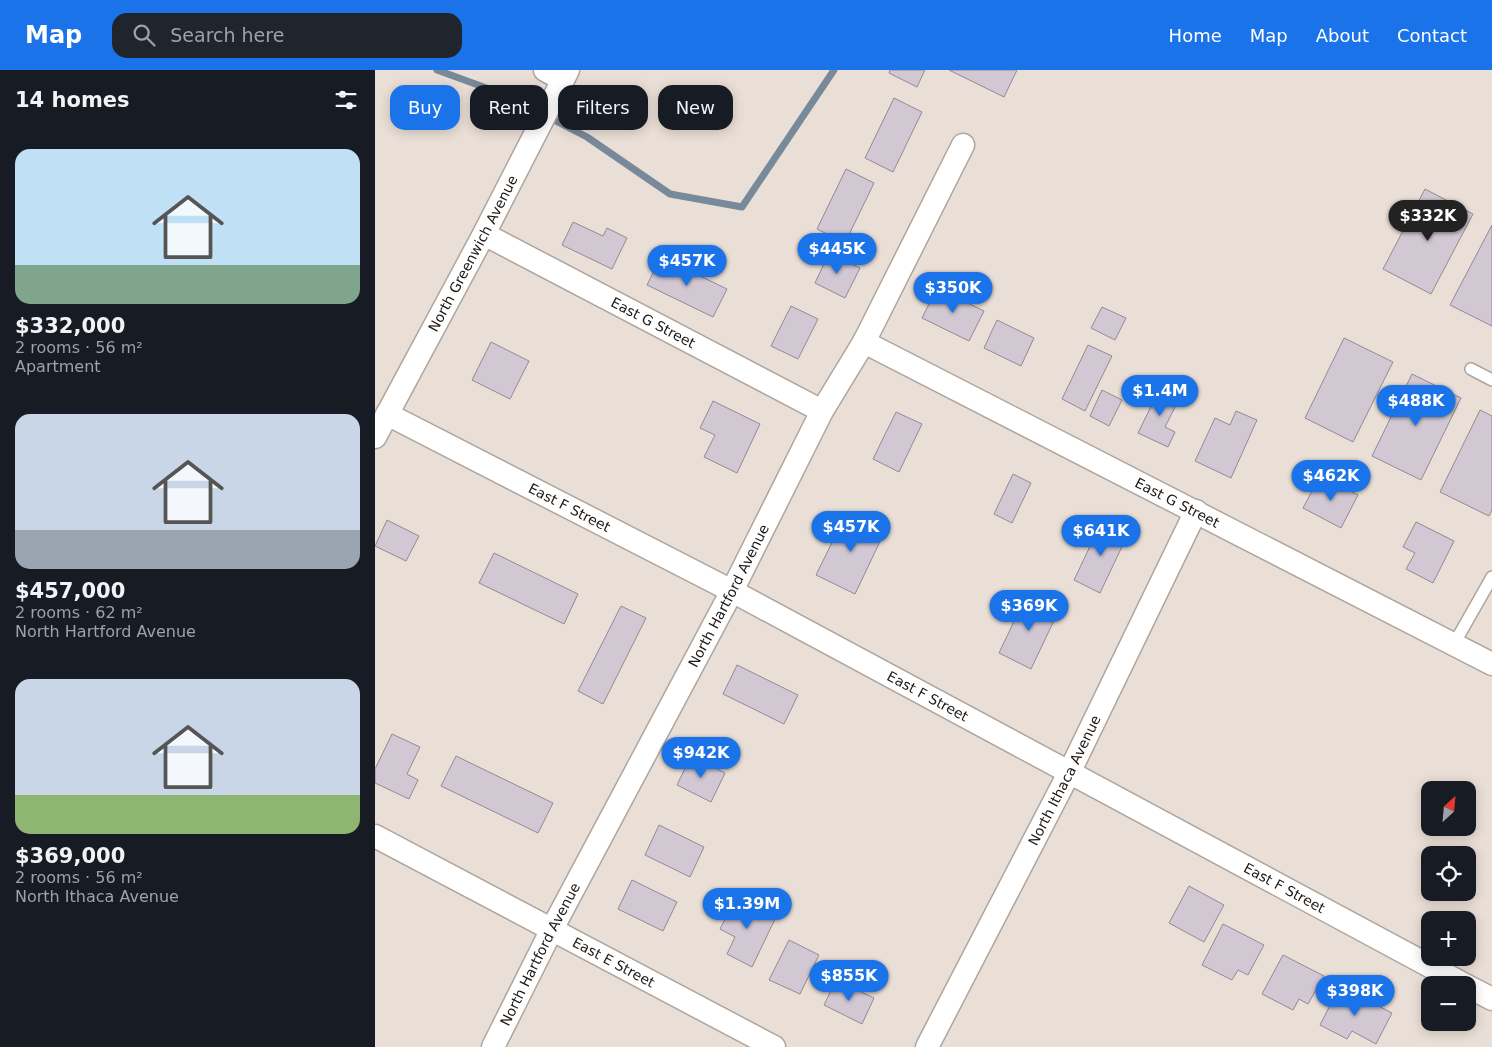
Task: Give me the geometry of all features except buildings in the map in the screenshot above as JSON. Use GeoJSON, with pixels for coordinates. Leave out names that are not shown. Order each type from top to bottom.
{"type":"FeatureCollection","features":[{"type":"Feature","properties":{"kind":"street","name":"North Greenwich Avenue"},"geometry":{"type":"LineString","coordinates":[[375,437],[484,234],[559,73]]}},
{"type":"Feature","properties":{"kind":"street","name":"North Hartford Avenue"},"geometry":{"type":"LineString","coordinates":[[493,1047],[553,929],[732,591],[822,411],[864,342],[963,145]]}},
{"type":"Feature","properties":{"kind":"street","name":"East G Street"},"geometry":{"type":"LineString","coordinates":[[484,234],[822,411]]}},
{"type":"Feature","properties":{"kind":"street","name":"East G Street"},"geometry":{"type":"LineString","coordinates":[[864,342],[1492,664]]}},
{"type":"Feature","properties":{"kind":"street","name":"East F Street"},"geometry":{"type":"LineString","coordinates":[[387,414],[732,591],[1447,976]]}},
{"type":"Feature","properties":{"kind":"street","name":"North Ithaca Avenue"},"geometry":{"type":"LineString","coordinates":[[927,1047],[1069,773],[1196,511]]}},
{"type":"Feature","properties":{"kind":"street","name":"East E Street"},"geometry":{"type":"LineString","coordinates":[[375,836],[774,1047]]}},
{"type":"Feature","properties":{"kind":"street","name":"East F Street"},"geometry":{"type":"LineString","coordinates":[[1476,991],[1492,999]]}},
{"type":"Feature","properties":{"kind":"lane"},"geometry":{"type":"LineString","coordinates":[[1471,370],[1492,380]]}},
{"type":"Feature","properties":{"kind":"lane"},"geometry":{"type":"LineString","coordinates":[[1454,644],[1492,577]]}},
{"type":"Feature","properties":{"kind":"waterway"},"geometry":{"type":"LineString","coordinates":[[437,70],[478,85]]}},
{"type":"Feature","properties":{"kind":"waterway"},"geometry":{"type":"LineString","coordinates":[[550,118],[587,137],[670,194],[742,207],[834,70]]}}]}
